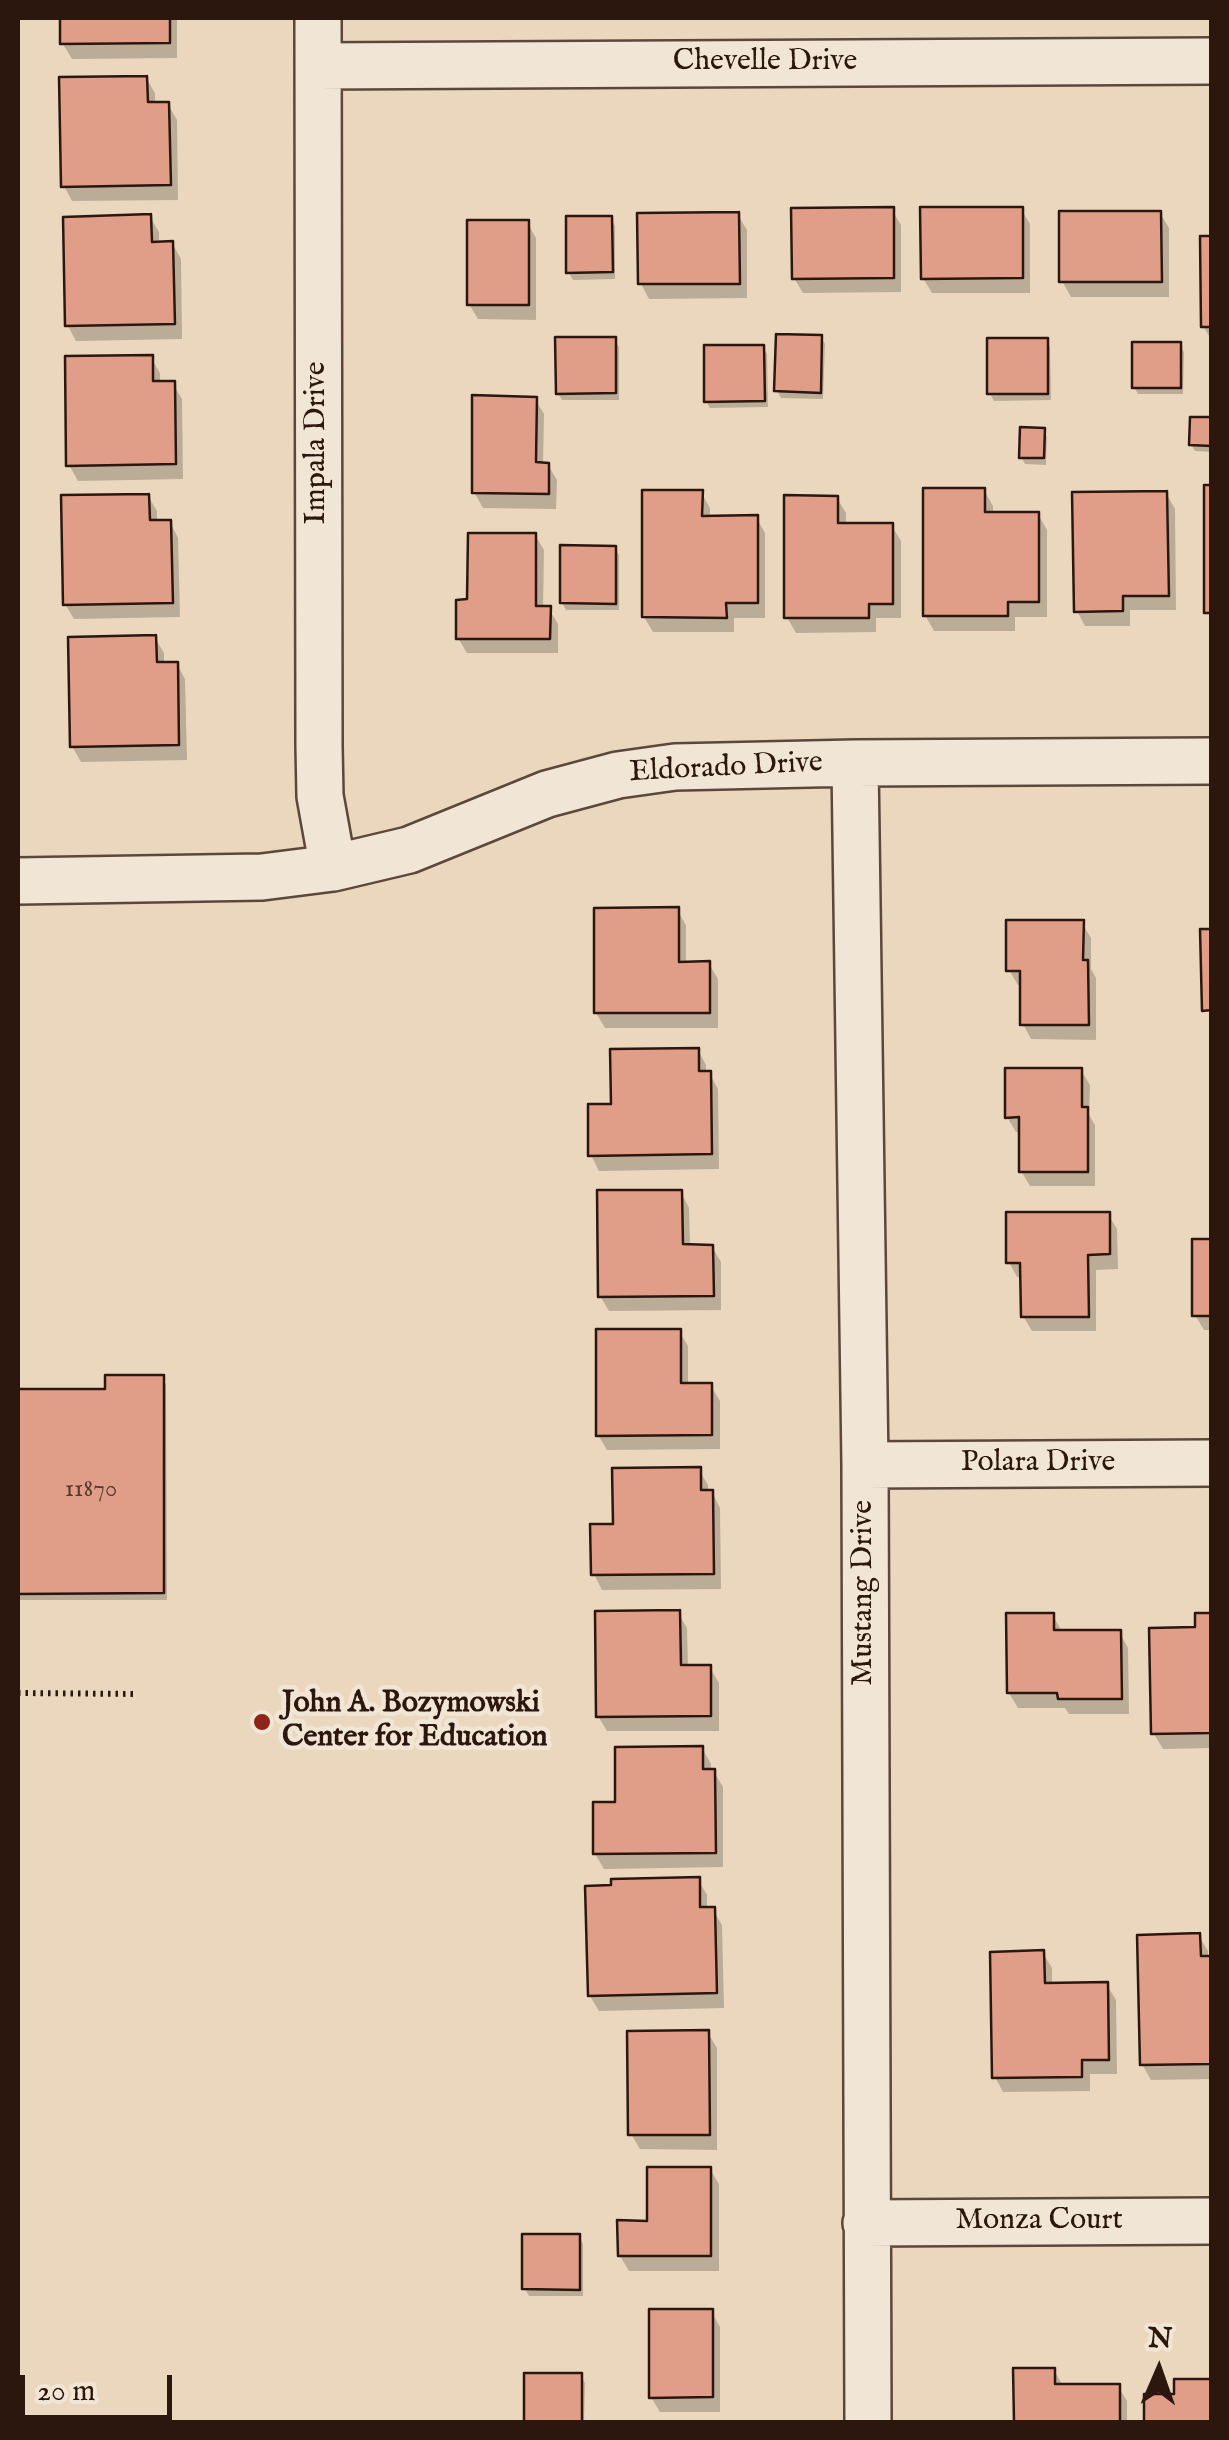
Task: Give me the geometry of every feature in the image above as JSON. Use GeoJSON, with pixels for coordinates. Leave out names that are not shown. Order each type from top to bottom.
{"type":"FeatureCollection","features":[{"type":"Feature","properties":{"kind":"street","name":"Impala Drive"},"geometry":{"type":"LineString","coordinates":[[318,18],[318,746],[320,796],[333,868]]}},
{"type":"Feature","properties":{"kind":"street","name":"Chevelle Drive"},"geometry":{"type":"LineString","coordinates":[[318,66],[1212,60]]}},
{"type":"Feature","properties":{"kind":"street","name":"Eldorado Drive"},"geometry":{"type":"LineString","coordinates":[[18,880],[244,878],[333,868],[409,850],[547,794],[618,775],[675,766],[1212,761]]}},
{"type":"Feature","properties":{"kind":"street","name":"Mustang Drive"},"geometry":{"type":"LineString","coordinates":[[855,763],[865,1466],[868,2422]]}},
{"type":"Feature","properties":{"kind":"street","name":"Polara Drive"},"geometry":{"type":"LineString","coordinates":[[865,1466],[1212,1463]]}},
{"type":"Feature","properties":{"kind":"street","name":"Monza Court"},"geometry":{"type":"LineString","coordinates":[[866,2223],[1212,2221]]}},
{"type":"Feature","properties":{"kind":"path"},"geometry":{"type":"LineString","coordinates":[[18,1693],[138,1694]]}},
{"type":"Feature","properties":{"kind":"building"},"geometry":{"type":"Polygon","coordinates":[[[60,18],[170,18],[170,43],[60,44],[60,18]]]}},
{"type":"Feature","properties":{"kind":"building"},"geometry":{"type":"Polygon","coordinates":[[[147,76],[148,102],[169,102],[171,185],[61,187],[59,77],[147,76]]]}},
{"type":"Feature","properties":{"kind":"building"},"geometry":{"type":"Polygon","coordinates":[[[894,207],[894,278],[792,279],[791,208],[894,207]]]}},
{"type":"Feature","properties":{"kind":"building"},"geometry":{"type":"Polygon","coordinates":[[[920,207],[1023,207],[1023,278],[921,279],[920,207]]]}},
{"type":"Feature","properties":{"kind":"building"},"geometry":{"type":"Polygon","coordinates":[[[1059,211],[1161,211],[1162,282],[1059,282],[1059,211]]]}},
{"type":"Feature","properties":{"kind":"building"},"geometry":{"type":"Polygon","coordinates":[[[739,212],[740,284],[638,284],[637,213],[739,212]]]}},
{"type":"Feature","properties":{"kind":"building"},"geometry":{"type":"Polygon","coordinates":[[[151,214],[152,242],[173,241],[175,324],[65,326],[63,217],[151,214]]]}},
{"type":"Feature","properties":{"kind":"building"},"geometry":{"type":"Polygon","coordinates":[[[566,216],[612,216],[613,272],[566,273],[566,216]]]}},
{"type":"Feature","properties":{"kind":"building"},"geometry":{"type":"Polygon","coordinates":[[[467,220],[529,220],[529,305],[467,305],[467,220]]]}},
{"type":"Feature","properties":{"kind":"building"},"geometry":{"type":"Polygon","coordinates":[[[1200,236],[1212,236],[1212,327],[1201,327],[1200,236]]]}},
{"type":"Feature","properties":{"kind":"building"},"geometry":{"type":"Polygon","coordinates":[[[776,334],[822,335],[821,393],[774,391],[776,334]]]}},
{"type":"Feature","properties":{"kind":"building"},"geometry":{"type":"Polygon","coordinates":[[[555,337],[616,337],[616,393],[556,394],[555,337]]]}},
{"type":"Feature","properties":{"kind":"building"},"geometry":{"type":"Polygon","coordinates":[[[987,338],[1048,338],[1048,394],[987,394],[987,338]]]}},
{"type":"Feature","properties":{"kind":"building"},"geometry":{"type":"Polygon","coordinates":[[[1132,342],[1181,342],[1181,388],[1132,388],[1132,342]]]}},
{"type":"Feature","properties":{"kind":"building"},"geometry":{"type":"Polygon","coordinates":[[[704,345],[764,345],[765,401],[704,402],[704,345]]]}},
{"type":"Feature","properties":{"kind":"building"},"geometry":{"type":"Polygon","coordinates":[[[153,355],[153,381],[175,381],[176,464],[66,466],[65,356],[153,355]]]}},
{"type":"Feature","properties":{"kind":"building"},"geometry":{"type":"Polygon","coordinates":[[[472,395],[537,397],[536,462],[549,463],[549,494],[472,493],[472,395]]]}},
{"type":"Feature","properties":{"kind":"building"},"geometry":{"type":"Polygon","coordinates":[[[1190,417],[1212,417],[1212,446],[1189,445],[1190,417]]]}},
{"type":"Feature","properties":{"kind":"building"},"geometry":{"type":"Polygon","coordinates":[[[1020,427],[1045,428],[1044,458],[1019,458],[1020,427]]]}},
{"type":"Feature","properties":{"kind":"building"},"geometry":{"type":"Polygon","coordinates":[[[1204,485],[1212,485],[1212,613],[1204,613],[1204,485]]]}},
{"type":"Feature","properties":{"kind":"building"},"geometry":{"type":"Polygon","coordinates":[[[923,488],[985,488],[985,512],[1039,512],[1039,602],[1008,602],[1008,616],[923,616],[923,488]]]}},
{"type":"Feature","properties":{"kind":"building"},"geometry":{"type":"Polygon","coordinates":[[[642,490],[703,490],[702,516],[758,515],[758,603],[726,603],[727,618],[642,617],[642,490]]]}},
{"type":"Feature","properties":{"kind":"building"},"geometry":{"type":"Polygon","coordinates":[[[1167,491],[1169,596],[1123,596],[1123,611],[1074,612],[1072,492],[1167,491]]]}},
{"type":"Feature","properties":{"kind":"building"},"geometry":{"type":"Polygon","coordinates":[[[149,494],[150,520],[171,520],[173,603],[63,605],[61,495],[149,494]]]}},
{"type":"Feature","properties":{"kind":"building"},"geometry":{"type":"Polygon","coordinates":[[[784,495],[838,496],[838,523],[893,523],[893,604],[869,604],[869,618],[784,618],[784,495]]]}},
{"type":"Feature","properties":{"kind":"building"},"geometry":{"type":"Polygon","coordinates":[[[468,533],[536,533],[536,606],[551,606],[550,639],[456,639],[456,600],[467,599],[468,533]]]}},
{"type":"Feature","properties":{"kind":"building"},"geometry":{"type":"Polygon","coordinates":[[[560,545],[616,546],[616,604],[560,603],[560,545]]]}},
{"type":"Feature","properties":{"kind":"building"},"geometry":{"type":"Polygon","coordinates":[[[156,635],[157,662],[178,662],[179,745],[70,747],[68,637],[156,635]]]}},
{"type":"Feature","properties":{"kind":"building"},"geometry":{"type":"Polygon","coordinates":[[[679,907],[679,962],[710,961],[710,1013],[594,1013],[594,908],[679,907]]]}},
{"type":"Feature","properties":{"kind":"building"},"geometry":{"type":"Polygon","coordinates":[[[1006,920],[1084,920],[1089,1025],[1020,1025],[1020,971],[1006,971],[1006,920]]]}},
{"type":"Feature","properties":{"kind":"building"},"geometry":{"type":"Polygon","coordinates":[[[1200,929],[1212,929],[1212,1010],[1202,1011],[1200,929]]]}},
{"type":"Feature","properties":{"kind":"building"},"geometry":{"type":"Polygon","coordinates":[[[699,1048],[699,1071],[711,1071],[712,1154],[588,1156],[588,1104],[611,1104],[610,1049],[699,1048]]]}},
{"type":"Feature","properties":{"kind":"building"},"geometry":{"type":"Polygon","coordinates":[[[1005,1068],[1082,1068],[1082,1107],[1088,1107],[1088,1172],[1019,1172],[1019,1117],[1005,1118],[1005,1068]]]}},
{"type":"Feature","properties":{"kind":"building"},"geometry":{"type":"Polygon","coordinates":[[[597,1190],[682,1190],[683,1244],[713,1245],[714,1296],[598,1297],[597,1190]]]}},
{"type":"Feature","properties":{"kind":"building"},"geometry":{"type":"Polygon","coordinates":[[[1006,1212],[1110,1212],[1110,1254],[1088,1255],[1089,1317],[1021,1317],[1020,1263],[1006,1263],[1006,1212]]]}},
{"type":"Feature","properties":{"kind":"building"},"geometry":{"type":"Polygon","coordinates":[[[1192,1239],[1212,1239],[1212,1316],[1192,1316],[1192,1239]]]}},
{"type":"Feature","properties":{"kind":"building"},"geometry":{"type":"Polygon","coordinates":[[[596,1329],[681,1329],[681,1383],[712,1383],[712,1435],[596,1436],[596,1329]]]}},
{"type":"Feature","properties":{"kind":"building"},"geometry":{"type":"Polygon","coordinates":[[[105,1375],[164,1375],[164,1593],[18,1594],[18,1389],[105,1389],[105,1375]]]}},
{"type":"Feature","properties":{"kind":"building"},"geometry":{"type":"Polygon","coordinates":[[[701,1467],[701,1490],[713,1490],[714,1574],[591,1575],[590,1524],[613,1524],[612,1468],[701,1467]]]}},
{"type":"Feature","properties":{"kind":"building"},"geometry":{"type":"Polygon","coordinates":[[[680,1610],[681,1665],[711,1665],[711,1716],[596,1717],[595,1611],[680,1610]]]}},
{"type":"Feature","properties":{"kind":"building"},"geometry":{"type":"Polygon","coordinates":[[[1006,1613],[1054,1613],[1054,1630],[1121,1630],[1122,1699],[1058,1699],[1057,1693],[1007,1693],[1006,1613]]]}},
{"type":"Feature","properties":{"kind":"building"},"geometry":{"type":"Polygon","coordinates":[[[1195,1613],[1212,1613],[1212,1733],[1151,1734],[1149,1628],[1195,1627],[1195,1613]]]}},
{"type":"Feature","properties":{"kind":"building"},"geometry":{"type":"Polygon","coordinates":[[[703,1746],[703,1769],[715,1769],[716,1853],[593,1854],[593,1802],[615,1802],[615,1747],[703,1746]]]}},
{"type":"Feature","properties":{"kind":"building"},"geometry":{"type":"Polygon","coordinates":[[[700,1877],[700,1907],[715,1907],[717,1993],[588,1996],[585,1886],[611,1885],[611,1879],[700,1877]]]}},
{"type":"Feature","properties":{"kind":"building"},"geometry":{"type":"Polygon","coordinates":[[[1200,1933],[1201,1956],[1212,1956],[1212,2064],[1140,2065],[1137,1935],[1200,1933]]]}},
{"type":"Feature","properties":{"kind":"building"},"geometry":{"type":"Polygon","coordinates":[[[1044,1950],[1045,1983],[1108,1982],[1109,2060],[1082,2060],[1082,2077],[992,2078],[990,1952],[1044,1950]]]}},
{"type":"Feature","properties":{"kind":"building"},"geometry":{"type":"Polygon","coordinates":[[[709,2030],[710,2135],[628,2135],[627,2031],[709,2030]]]}},
{"type":"Feature","properties":{"kind":"building"},"geometry":{"type":"Polygon","coordinates":[[[647,2167],[711,2167],[711,2256],[618,2256],[617,2220],[647,2221],[647,2167]]]}},
{"type":"Feature","properties":{"kind":"building"},"geometry":{"type":"Polygon","coordinates":[[[522,2234],[580,2234],[580,2290],[522,2289],[522,2234]]]}},
{"type":"Feature","properties":{"kind":"building"},"geometry":{"type":"Polygon","coordinates":[[[649,2309],[713,2309],[713,2397],[649,2398],[649,2309]]]}},
{"type":"Feature","properties":{"kind":"building"},"geometry":{"type":"Polygon","coordinates":[[[1013,2368],[1055,2368],[1055,2384],[1120,2384],[1120,2422],[1014,2422],[1013,2368]]]}},
{"type":"Feature","properties":{"kind":"building"},"geometry":{"type":"Polygon","coordinates":[[[524,2373],[582,2373],[582,2422],[524,2422],[524,2373]]]}},
{"type":"Feature","properties":{"kind":"building"},"geometry":{"type":"Polygon","coordinates":[[[1174,2379],[1212,2379],[1212,2422],[1144,2422],[1144,2394],[1174,2394],[1174,2379]]]}},
{"type":"Feature","properties":{"kind":"place","name":"John A. Bozymowski Center for Education"},"geometry":{"type":"Point","coordinates":[262,1722]}}]}
